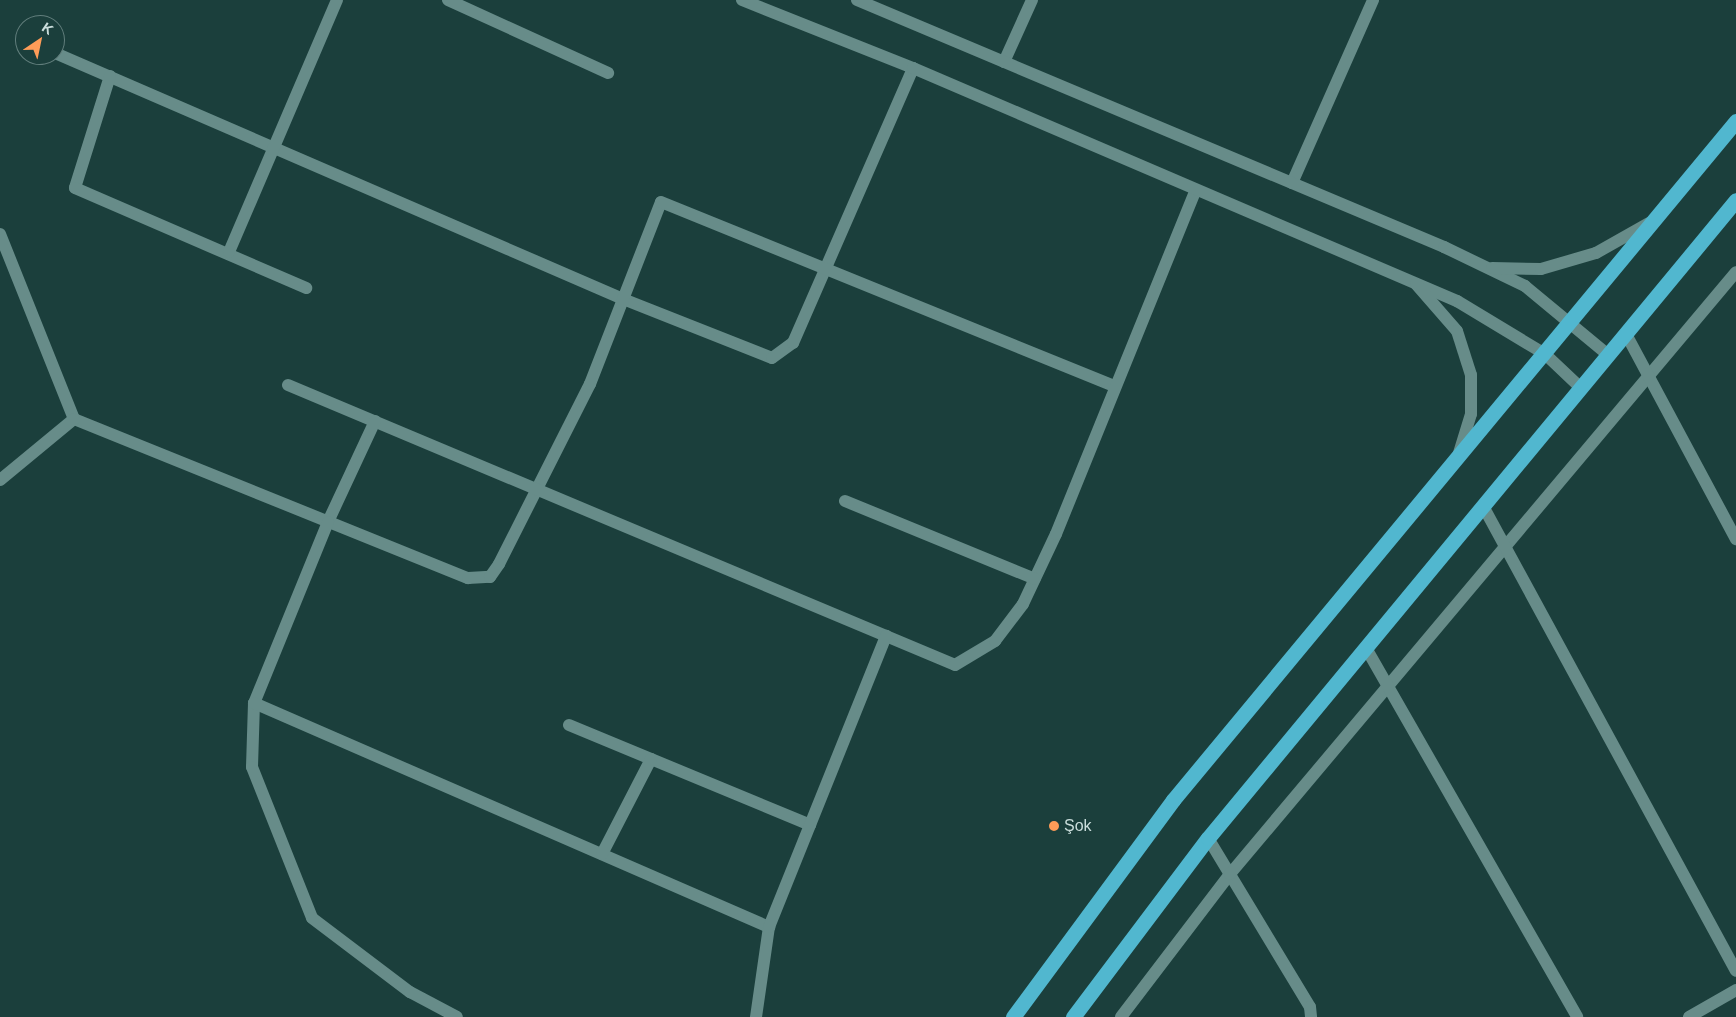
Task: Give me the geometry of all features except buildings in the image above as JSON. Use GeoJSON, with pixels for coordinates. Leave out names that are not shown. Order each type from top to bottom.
{"type":"FeatureCollection","features":[{"type":"Feature","properties":{"kind":"highway"},"geometry":{"type":"LineString","coordinates":[[1013,1017],[1173,800],[1545,354],[1736,121]]}},
{"type":"Feature","properties":{"kind":"highway"},"geometry":{"type":"LineString","coordinates":[[1073,1017],[1208,838],[1736,200]]}},
{"type":"Feature","properties":{"kind":"street"},"geometry":{"type":"LineString","coordinates":[[229,252],[337,0]]}},
{"type":"Feature","properties":{"kind":"street"},"geometry":{"type":"LineString","coordinates":[[448,0],[608,73]]}},
{"type":"Feature","properties":{"kind":"street"},"geometry":{"type":"LineString","coordinates":[[742,0],[913,68],[1195,191],[1457,300],[1545,354],[1581,388]]}},
{"type":"Feature","properties":{"kind":"street"},"geometry":{"type":"LineString","coordinates":[[857,0],[1292,183],[1488,268],[1526,286],[1572,321],[1608,355]]}},
{"type":"Feature","properties":{"kind":"street"},"geometry":{"type":"LineString","coordinates":[[1004,62],[1032,0]]}},
{"type":"Feature","properties":{"kind":"street"},"geometry":{"type":"LineString","coordinates":[[1292,183],[1373,0]]}},
{"type":"Feature","properties":{"kind":"street"},"geometry":{"type":"LineString","coordinates":[[65,57],[274,146],[623,299],[772,358],[793,343],[913,68]]}},
{"type":"Feature","properties":{"kind":"street"},"geometry":{"type":"LineString","coordinates":[[110,76],[75,188],[229,252],[306,288]]}},
{"type":"Feature","properties":{"kind":"street"},"geometry":{"type":"LineString","coordinates":[[288,385],[955,665],[995,641],[1035,579],[1195,191]]}},
{"type":"Feature","properties":{"kind":"street"},"geometry":{"type":"LineString","coordinates":[[0,234],[74,419],[468,578],[490,577],[536,490],[590,384],[661,202],[1115,386]]}},
{"type":"Feature","properties":{"kind":"street"},"geometry":{"type":"LineString","coordinates":[[1488,268],[1541,269],[1596,253],[1654,221]]}},
{"type":"Feature","properties":{"kind":"street"},"geometry":{"type":"LineString","coordinates":[[1121,1017],[1230,874],[1736,272]]}},
{"type":"Feature","properties":{"kind":"street"},"geometry":{"type":"LineString","coordinates":[[1415,282],[1457,331],[1471,375],[1471,414],[1458,458]]}},
{"type":"Feature","properties":{"kind":"street"},"geometry":{"type":"LineString","coordinates":[[1626,334],[1736,538]]}},
{"type":"Feature","properties":{"kind":"street"},"geometry":{"type":"LineString","coordinates":[[0,480],[74,419]]}},
{"type":"Feature","properties":{"kind":"street"},"geometry":{"type":"LineString","coordinates":[[375,421],[328,522],[254,703],[252,767],[312,918],[410,992],[457,1017]]}},
{"type":"Feature","properties":{"kind":"street"},"geometry":{"type":"LineString","coordinates":[[845,500],[1035,579]]}},
{"type":"Feature","properties":{"kind":"street"},"geometry":{"type":"LineString","coordinates":[[1483,506],[1736,971]]}},
{"type":"Feature","properties":{"kind":"street"},"geometry":{"type":"LineString","coordinates":[[756,1017],[769,927],[886,636]]}},
{"type":"Feature","properties":{"kind":"street"},"geometry":{"type":"LineString","coordinates":[[1366,648],[1576,1017]]}},
{"type":"Feature","properties":{"kind":"street"},"geometry":{"type":"LineString","coordinates":[[254,703],[769,927]]}},
{"type":"Feature","properties":{"kind":"street"},"geometry":{"type":"LineString","coordinates":[[569,725],[810,825]]}},
{"type":"Feature","properties":{"kind":"street"},"geometry":{"type":"LineString","coordinates":[[602,854],[651,759]]}},
{"type":"Feature","properties":{"kind":"street"},"geometry":{"type":"LineString","coordinates":[[1208,838],[1310,1007],[1311,1017]]}},
{"type":"Feature","properties":{"kind":"street"},"geometry":{"type":"LineString","coordinates":[[1689,1017],[1736,990]]}},
{"type":"Feature","properties":{"kind":"place","name":"Şok"},"geometry":{"type":"Point","coordinates":[1054,826]}}]}
